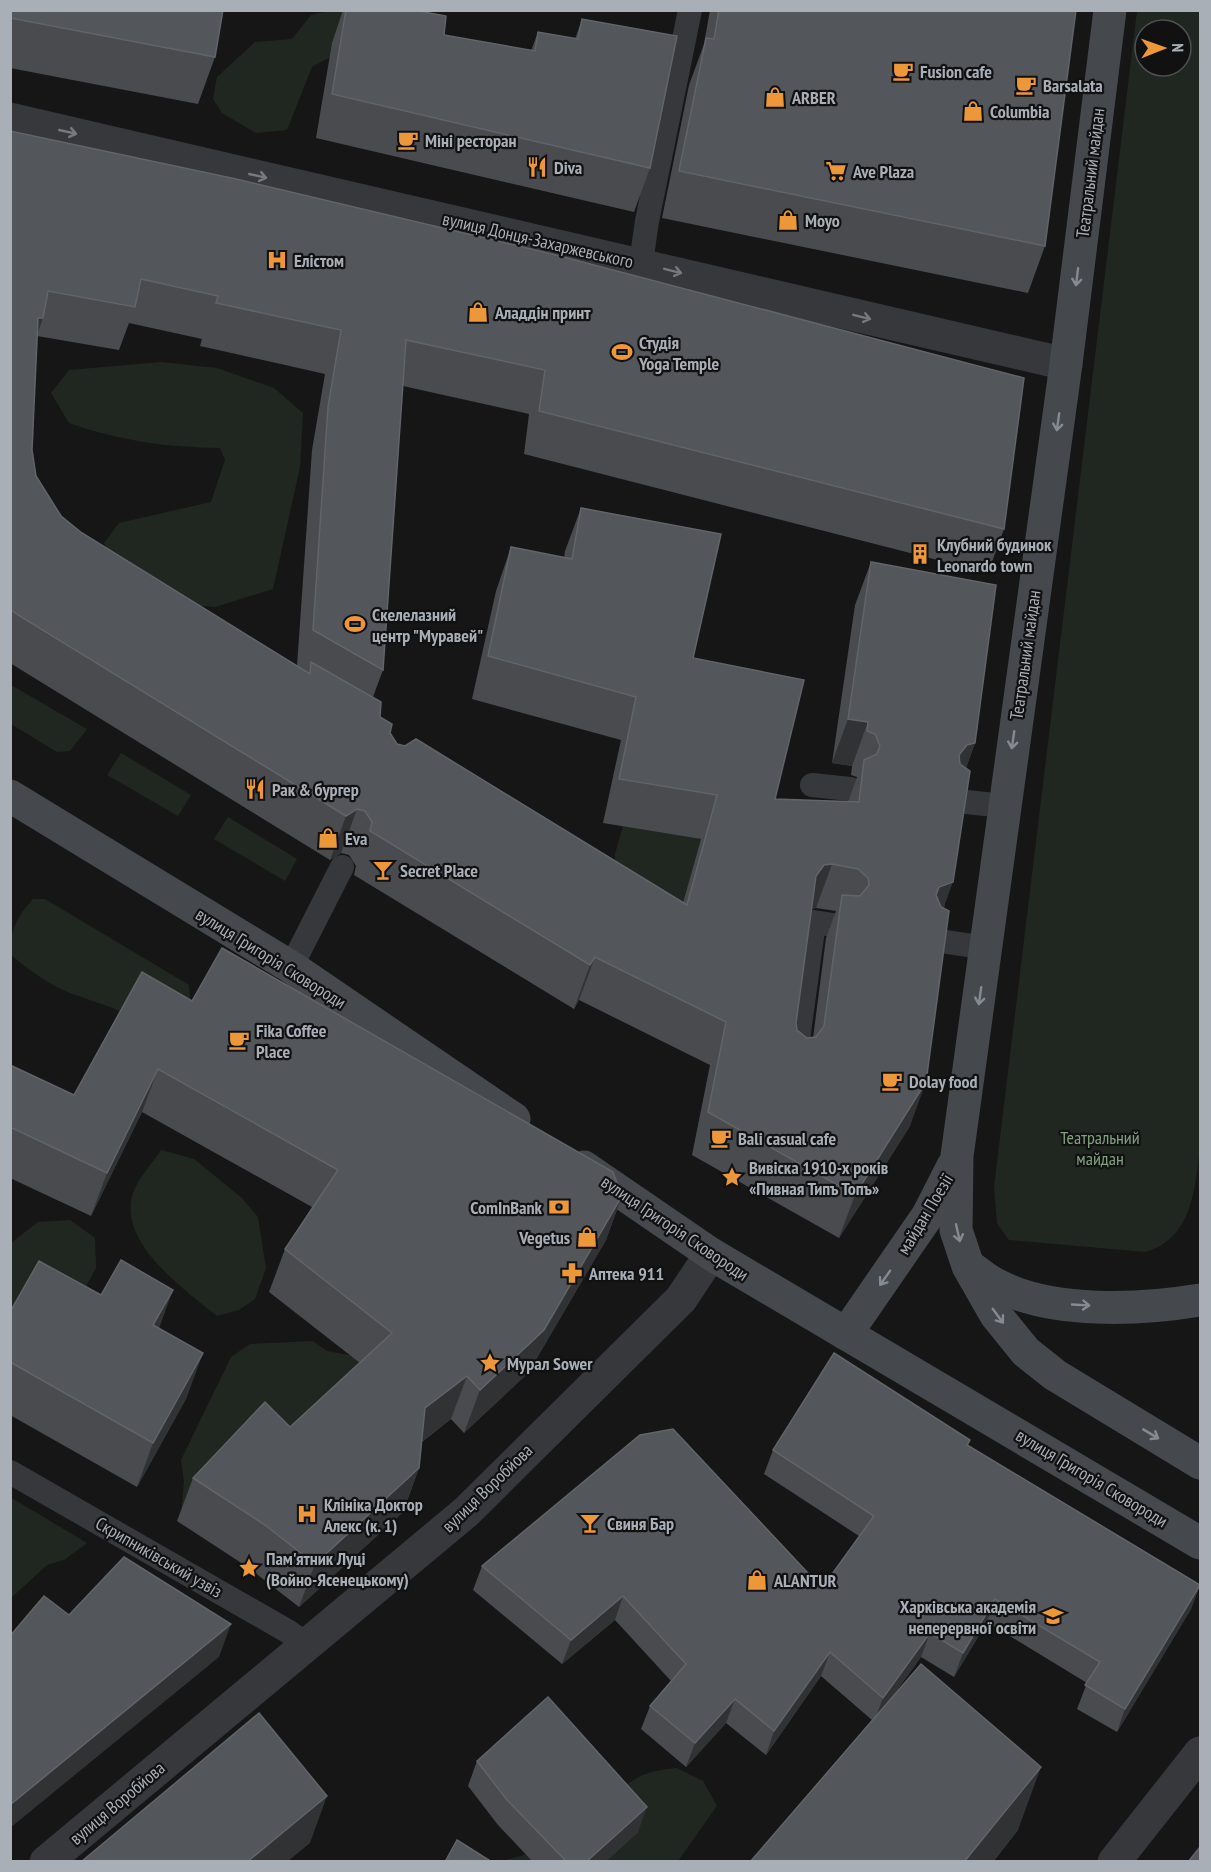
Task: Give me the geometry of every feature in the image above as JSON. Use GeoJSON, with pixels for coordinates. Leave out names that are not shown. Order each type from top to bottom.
{"type":"FeatureCollection","features":[{"type":"Feature","properties":{"kind":"street","name":"Театральний майдан"},"geometry":{"type":"LineString","coordinates":[[957,1156],[1066,364],[1110,10]]}},
{"type":"Feature","properties":{"kind":"street","name":"вулиця Донця-Захаржевського"},"geometry":{"type":"LineString","coordinates":[[10,119],[641,263],[1066,364]]}},
{"type":"Feature","properties":{"kind":"street","name":"вулиця Григорія Сковороди"},"geometry":{"type":"LineString","coordinates":[[10,796],[291,967],[711,1254],[1200,1543]]}},
{"type":"Feature","properties":{"kind":"street","name":"майдан Поезії"},"geometry":{"type":"LineString","coordinates":[[957,1156],[956,1230],[968,1266],[996,1315],[1026,1352],[1055,1375],[1200,1462]]}},
{"type":"Feature","properties":{"kind":"street","name":"майдан Поезії"},"geometry":{"type":"LineString","coordinates":[[846,1334],[928,1215],[946,1183],[957,1156]]}},
{"type":"Feature","properties":{"kind":"street","name":"вулиця Воробйова"},"geometry":{"type":"LineString","coordinates":[[46,1862],[466,1512],[681,1299],[711,1254]]}},
{"type":"Feature","properties":{"kind":"street"},"geometry":{"type":"LineString","coordinates":[[968,1266],[998,1285],[1026,1295],[1068,1304],[1140,1307],[1200,1300]]}},
{"type":"Feature","properties":{"kind":"street"},"geometry":{"type":"LineString","coordinates":[[1114,1862],[1200,1753]]}},
{"type":"Feature","properties":{"kind":"lane"},"geometry":{"type":"LineString","coordinates":[[641,263],[647,221],[690,10]]}},
{"type":"Feature","properties":{"kind":"lane"},"geometry":{"type":"LineString","coordinates":[[812,785],[850,789]]}},
{"type":"Feature","properties":{"kind":"lane"},"geometry":{"type":"LineString","coordinates":[[957,801],[1004,806]]}},
{"type":"Feature","properties":{"kind":"lane"},"geometry":{"type":"LineString","coordinates":[[291,967],[342,867]]}},
{"type":"Feature","properties":{"kind":"lane"},"geometry":{"type":"LineString","coordinates":[[794,1068],[814,922],[839,926]]}},
{"type":"Feature","properties":{"kind":"lane"},"geometry":{"type":"LineString","coordinates":[[934,940],[986,948]]}},
{"type":"Feature","properties":{"kind":"lane","name":"Скрипниківський узвіз"},"geometry":{"type":"LineString","coordinates":[[10,1472],[290,1632],[307,1645]]}},
{"type":"Feature","properties":{"kind":"green space"},"geometry":{"type":"Polygon","coordinates":[[[329,11],[348,11],[350,46],[312,67],[287,130],[256,133],[222,113],[213,99],[217,77],[255,42],[292,39],[311,15],[329,11]]]}},
{"type":"Feature","properties":{"kind":"green space","name":"Театральний майдан"},"geometry":{"type":"Polygon","coordinates":[[[1137,11],[1200,11],[1200,1148],[1196,1180],[1182,1224],[1173,1236],[1161,1245],[1145,1252],[1009,1240],[997,1223],[994,1187],[1133,44],[1133,78],[1193,78],[1193,18],[1136,18],[1137,11]]]}},
{"type":"Feature","properties":{"kind":"green space"},"geometry":{"type":"Polygon","coordinates":[[[161,362],[217,368],[274,388],[303,413],[300,467],[273,589],[215,607],[154,602],[118,574],[104,543],[119,523],[211,502],[225,460],[220,448],[143,442],[69,423],[51,393],[69,370],[161,362]]]}},
{"type":"Feature","properties":{"kind":"green space"},"geometry":{"type":"Polygon","coordinates":[[[11,685],[87,729],[70,751],[57,752],[11,724],[11,685]]]}},
{"type":"Feature","properties":{"kind":"green space"},"geometry":{"type":"Polygon","coordinates":[[[121,753],[191,795],[178,816],[107,775],[121,753]]]}},
{"type":"Feature","properties":{"kind":"green space"},"geometry":{"type":"Polygon","coordinates":[[[228,817],[297,859],[285,881],[214,839],[228,817]]]}},
{"type":"Feature","properties":{"kind":"green space"},"geometry":{"type":"Polygon","coordinates":[[[623,826],[701,839],[680,915],[616,881],[615,854],[623,826]]]}},
{"type":"Feature","properties":{"kind":"green space"},"geometry":{"type":"Polygon","coordinates":[[[33,899],[45,899],[189,985],[190,1000],[149,1024],[70,993],[39,976],[11,955],[15,925],[33,899]]]}},
{"type":"Feature","properties":{"kind":"green space"},"geometry":{"type":"Polygon","coordinates":[[[161,1150],[194,1159],[242,1198],[258,1217],[266,1268],[255,1299],[239,1310],[217,1316],[157,1264],[135,1230],[131,1212],[133,1193],[161,1150]]]}},
{"type":"Feature","properties":{"kind":"green space"},"geometry":{"type":"Polygon","coordinates":[[[70,1220],[95,1238],[96,1268],[85,1288],[47,1281],[22,1290],[11,1313],[11,1243],[38,1222],[70,1220]]]}},
{"type":"Feature","properties":{"kind":"green space"},"geometry":{"type":"Polygon","coordinates":[[[416,1335],[181,1515],[184,1482],[181,1460],[231,1357],[250,1344],[313,1341],[327,1351],[360,1357],[416,1335]]]}},
{"type":"Feature","properties":{"kind":"green space"},"geometry":{"type":"Polygon","coordinates":[[[10,1497],[87,1543],[64,1560],[47,1565],[11,1598],[10,1497]]]}},
{"type":"Feature","properties":{"kind":"green space"},"geometry":{"type":"Polygon","coordinates":[[[677,1768],[703,1781],[717,1806],[678,1861],[499,1862],[598,1834],[619,1795],[634,1779],[659,1770],[677,1768]]]}},
{"type":"Feature","properties":{"kind":"building"},"geometry":{"type":"Polygon","coordinates":[[[10,10],[223,10],[215,57],[10,18],[10,10]]]}},
{"type":"Feature","properties":{"kind":"building"},"geometry":{"type":"Polygon","coordinates":[[[346,10],[414,10],[446,16],[444,35],[535,51],[538,32],[578,39],[582,19],[677,36],[650,168],[332,94],[346,10]]]}},
{"type":"Feature","properties":{"kind":"building","name":"Ave Plaza"},"geometry":{"type":"Polygon","coordinates":[[[719,10],[1076,10],[1045,246],[679,171],[706,38],[714,39],[719,10]]]}},
{"type":"Feature","properties":{"kind":"building"},"geometry":{"type":"Polygon","coordinates":[[[10,131],[236,179],[556,255],[1024,378],[1004,529],[539,411],[545,370],[406,340],[383,670],[313,630],[328,407],[341,330],[216,303],[218,296],[141,279],[135,307],[48,291],[43,318],[38,318],[32,450],[36,476],[61,516],[82,533],[310,674],[311,662],[381,702],[380,717],[392,724],[390,733],[397,744],[405,746],[416,739],[687,905],[717,795],[619,779],[636,697],[488,656],[511,547],[572,559],[581,508],[721,534],[693,658],[804,680],[775,799],[859,802],[864,760],[877,754],[880,746],[875,734],[867,731],[868,722],[848,719],[871,562],[996,585],[975,743],[967,745],[959,755],[960,764],[970,771],[953,882],[939,887],[936,895],[941,907],[949,911],[926,1082],[855,1195],[708,1112],[726,1022],[595,957],[590,965],[370,831],[372,822],[365,811],[357,809],[346,816],[10,609],[10,131]],[[832,864],[824,865],[816,876],[796,1023],[797,1030],[807,1038],[816,1037],[824,1026],[842,895],[860,896],[869,885],[868,878],[858,869],[832,864]]]}},
{"type":"Feature","properties":{"kind":"building"},"geometry":{"type":"Polygon","coordinates":[[[222,948],[613,1172],[622,1196],[544,1330],[480,1390],[467,1376],[425,1408],[419,1468],[315,1564],[265,1525],[193,1478],[265,1402],[290,1427],[392,1333],[285,1249],[338,1170],[158,1069],[107,1173],[10,1127],[10,1065],[74,1095],[142,972],[192,1001],[222,948]]]}},
{"type":"Feature","properties":{"kind":"building"},"geometry":{"type":"Polygon","coordinates":[[[121,1260],[173,1290],[153,1325],[203,1353],[153,1443],[10,1362],[10,1312],[39,1261],[101,1295],[121,1260]]]}},
{"type":"Feature","properties":{"kind":"building"},"geometry":{"type":"Polygon","coordinates":[[[834,1353],[970,1440],[967,1445],[1200,1585],[1125,1709],[1085,1685],[1100,1662],[995,1599],[963,1653],[930,1633],[883,1698],[830,1652],[774,1731],[735,1699],[695,1743],[650,1706],[686,1664],[623,1596],[571,1640],[482,1566],[640,1435],[673,1429],[822,1588],[874,1516],[773,1450],[834,1353]]]}},
{"type":"Feature","properties":{"kind":"building"},"geometry":{"type":"Polygon","coordinates":[[[124,1557],[231,1624],[10,1805],[10,1636],[44,1596],[69,1615],[124,1557]]]}},
{"type":"Feature","properties":{"kind":"building"},"geometry":{"type":"Polygon","coordinates":[[[921,1664],[1041,1767],[964,1862],[750,1862],[921,1664]]]}},
{"type":"Feature","properties":{"kind":"building"},"geometry":{"type":"Polygon","coordinates":[[[548,1697],[647,1807],[586,1862],[567,1862],[507,1800],[477,1761],[548,1697]]]}},
{"type":"Feature","properties":{"kind":"building"},"geometry":{"type":"Polygon","coordinates":[[[259,1713],[327,1796],[247,1862],[81,1862],[259,1713]]]}},
{"type":"Feature","properties":{"kind":"building"},"geometry":{"type":"Polygon","coordinates":[[[457,1840],[492,1862],[445,1862],[457,1840]]]}},
{"type":"Feature","properties":{"kind":"building"},"geometry":{"type":"Polygon","coordinates":[[[1200,1847],[1200,1862],[1188,1862],[1200,1847]]]}},
{"type":"Feature","properties":{"kind":"place","name":"Fusion cafe"},"geometry":{"type":"Point","coordinates":[903,71]}},
{"type":"Feature","properties":{"kind":"place","name":"Barsalata"},"geometry":{"type":"Point","coordinates":[1026,85]}},
{"type":"Feature","properties":{"kind":"place","name":"ARBER"},"geometry":{"type":"Point","coordinates":[775,97]}},
{"type":"Feature","properties":{"kind":"place","name":"Columbia"},"geometry":{"type":"Point","coordinates":[973,111]}},
{"type":"Feature","properties":{"kind":"place","name":"Міні ресторан"},"geometry":{"type":"Point","coordinates":[408,140]}},
{"type":"Feature","properties":{"kind":"place","name":"Diva"},"geometry":{"type":"Point","coordinates":[537,167]}},
{"type":"Feature","properties":{"kind":"place","name":"Ave Plaza"},"geometry":{"type":"Point","coordinates":[836,171]}},
{"type":"Feature","properties":{"kind":"place","name":"Moyo"},"geometry":{"type":"Point","coordinates":[788,220]}},
{"type":"Feature","properties":{"kind":"place","name":"Елістом"},"geometry":{"type":"Point","coordinates":[277,260]}},
{"type":"Feature","properties":{"kind":"place","name":"Аладдін принт"},"geometry":{"type":"Point","coordinates":[478,312]}},
{"type":"Feature","properties":{"kind":"place","name":"Студiя Yoga Temple"},"geometry":{"type":"Point","coordinates":[622,352]}},
{"type":"Feature","properties":{"kind":"place","name":"Клубний будинок Leonardo town"},"geometry":{"type":"Point","coordinates":[920,554]}},
{"type":"Feature","properties":{"kind":"place","name":"Скелелазний центр \"Муравей\""},"geometry":{"type":"Point","coordinates":[355,624]}},
{"type":"Feature","properties":{"kind":"place","name":"Рак & бургер"},"geometry":{"type":"Point","coordinates":[255,789]}},
{"type":"Feature","properties":{"kind":"place","name":"Eva"},"geometry":{"type":"Point","coordinates":[328,838]}},
{"type":"Feature","properties":{"kind":"place","name":"Secret Place"},"geometry":{"type":"Point","coordinates":[383,870]}},
{"type":"Feature","properties":{"kind":"place","name":"Fika Coffee Place"},"geometry":{"type":"Point","coordinates":[239,1040]}},
{"type":"Feature","properties":{"kind":"place","name":"Dolay food"},"geometry":{"type":"Point","coordinates":[892,1081]}},
{"type":"Feature","properties":{"kind":"place","name":"Bali casual cafe"},"geometry":{"type":"Point","coordinates":[721,1138]}},
{"type":"Feature","properties":{"kind":"place","name":"Вивіска 1910-х років «Пивная Типъ Топъ»"},"geometry":{"type":"Point","coordinates":[732,1177]}},
{"type":"Feature","properties":{"kind":"place","name":"ComInBank"},"geometry":{"type":"Point","coordinates":[559,1207]}},
{"type":"Feature","properties":{"kind":"place","name":"Vegetus"},"geometry":{"type":"Point","coordinates":[587,1237]}},
{"type":"Feature","properties":{"kind":"place","name":"Аптека 911"},"geometry":{"type":"Point","coordinates":[572,1273]}},
{"type":"Feature","properties":{"kind":"place","name":"Мурал Sower"},"geometry":{"type":"Point","coordinates":[490,1363]}},
{"type":"Feature","properties":{"kind":"place","name":"Клініка Доктор Алекс (к. 1)"},"geometry":{"type":"Point","coordinates":[307,1514]}},
{"type":"Feature","properties":{"kind":"place","name":"Свиня Бар"},"geometry":{"type":"Point","coordinates":[590,1523]}},
{"type":"Feature","properties":{"kind":"place","name":"Пам'ятник Луці (Войно-Ясенецькому)"},"geometry":{"type":"Point","coordinates":[249,1568]}},
{"type":"Feature","properties":{"kind":"place","name":"ALANTUR"},"geometry":{"type":"Point","coordinates":[757,1580]}},
{"type":"Feature","properties":{"kind":"place","name":"Харківська академія неперервної освіти"},"geometry":{"type":"Point","coordinates":[1053,1616]}}]}
